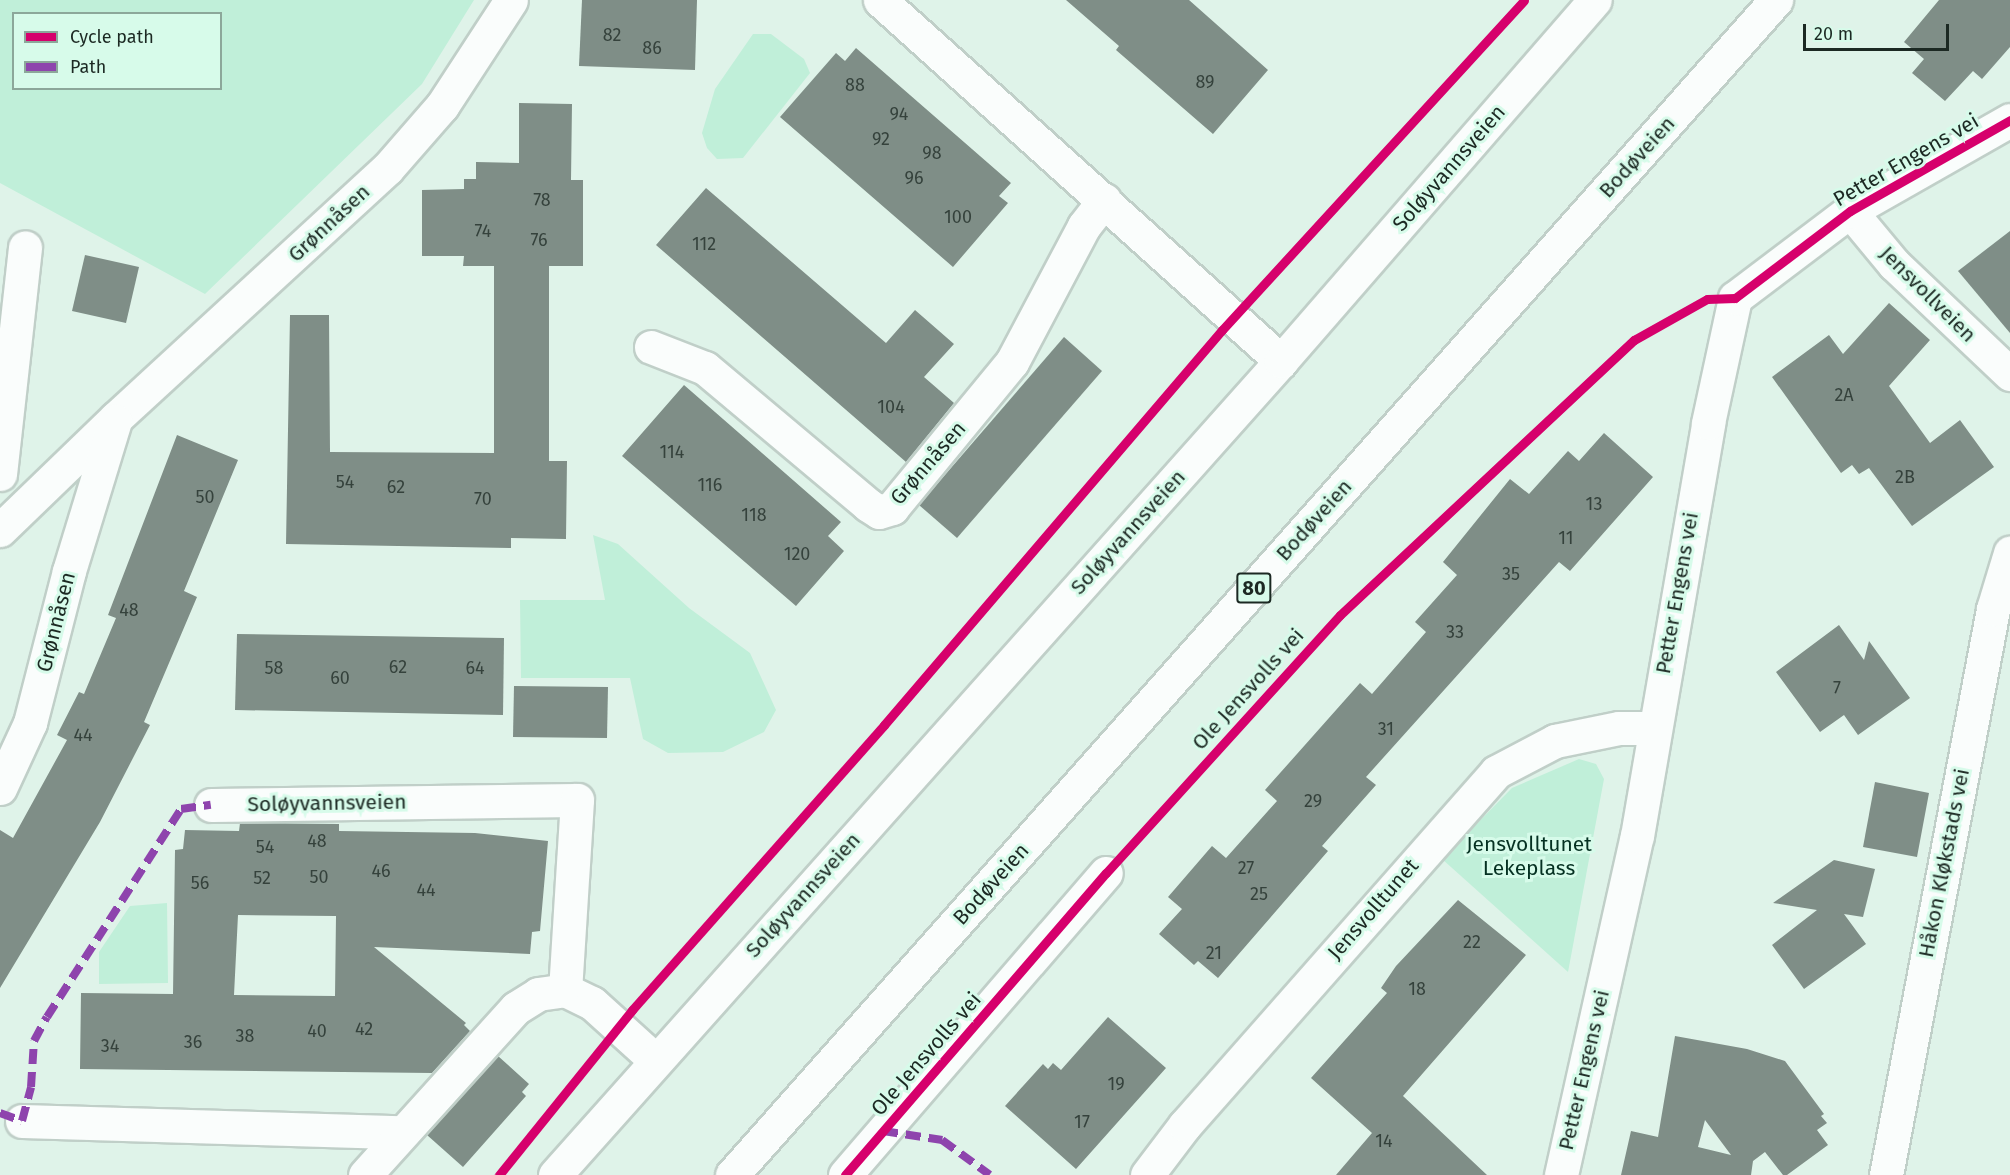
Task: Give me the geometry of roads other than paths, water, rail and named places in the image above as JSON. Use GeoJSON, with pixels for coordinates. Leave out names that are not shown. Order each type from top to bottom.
{"type":"FeatureCollection","features":[{"type":"Feature","properties":{"kind":"street","name":"Grønnåsen"},"geometry":{"type":"LineString","coordinates":[[1,524],[387,169],[442,106],[511,0]]}},
{"type":"Feature","properties":{"kind":"street"},"geometry":{"type":"LineString","coordinates":[[880,0],[1281,361]]}},
{"type":"Feature","properties":{"kind":"street","name":"Soløyvannsveien"},"geometry":{"type":"LineString","coordinates":[[555,1175],[655,1060],[1281,361],[1595,0]]}},
{"type":"Feature","properties":{"kind":"street","name":"Bodøveien"},"geometry":{"type":"LineString","coordinates":[[732,1175],[1776,0]]}},
{"type":"Feature","properties":{"kind":"street","name":"Petter Engens vei"},"geometry":{"type":"LineString","coordinates":[[1561,1175],[1637,836],[1653,728],[1726,328],[1735,298],[1850,211],[2010,120]]}},
{"type":"Feature","properties":{"kind":"street","name":"Grønnåsen"},"geometry":{"type":"LineString","coordinates":[[651,347],[705,368],[868,505],[879,512],[892,508],[1012,362],[1084,226],[1104,200]]}},
{"type":"Feature","properties":{"kind":"street","name":"Jensvollveien"},"geometry":{"type":"LineString","coordinates":[[1850,211],[1894,264],[2010,374]]}},
{"type":"Feature","properties":{"kind":"street"},"geometry":{"type":"LineString","coordinates":[[0,474],[25,247]]}},
{"type":"Feature","properties":{"kind":"street","name":"Grønnåsen"},"geometry":{"type":"LineString","coordinates":[[0,788],[30,723],[69,571],[116,418]]}},
{"type":"Feature","properties":{"kind":"street","name":"Håkon Kløkstads vei"},"geometry":{"type":"LineString","coordinates":[[1886,1175],[1993,609],[2010,553]]}},
{"type":"Feature","properties":{"kind":"street","name":"Jensvolltunet"},"geometry":{"type":"LineString","coordinates":[[1147,1175],[1200,1107],[1496,772],[1555,741],[1619,728],[1653,728]]}},
{"type":"Feature","properties":{"kind":"street","name":"Soløyvannsveien"},"geometry":{"type":"LineString","coordinates":[[211,805],[577,800],[565,990]]}},
{"type":"Feature","properties":{"kind":"street","name":"Ole Jensvolls vei"},"geometry":{"type":"LineString","coordinates":[[845,1175],[1106,873]]}},
{"type":"Feature","properties":{"kind":"street"},"geometry":{"type":"LineString","coordinates":[[365,1175],[400,1132],[516,1008],[538,994],[565,990],[592,1004],[655,1060]]}},
{"type":"Feature","properties":{"kind":"street"},"geometry":{"type":"LineString","coordinates":[[22,1121],[400,1132]]}},
{"type":"Feature","properties":{"kind":"park label","name":"Jensvolltunet Lekeplass"},"geometry":{"type":"Point","coordinates":[1529,856]}}]}
